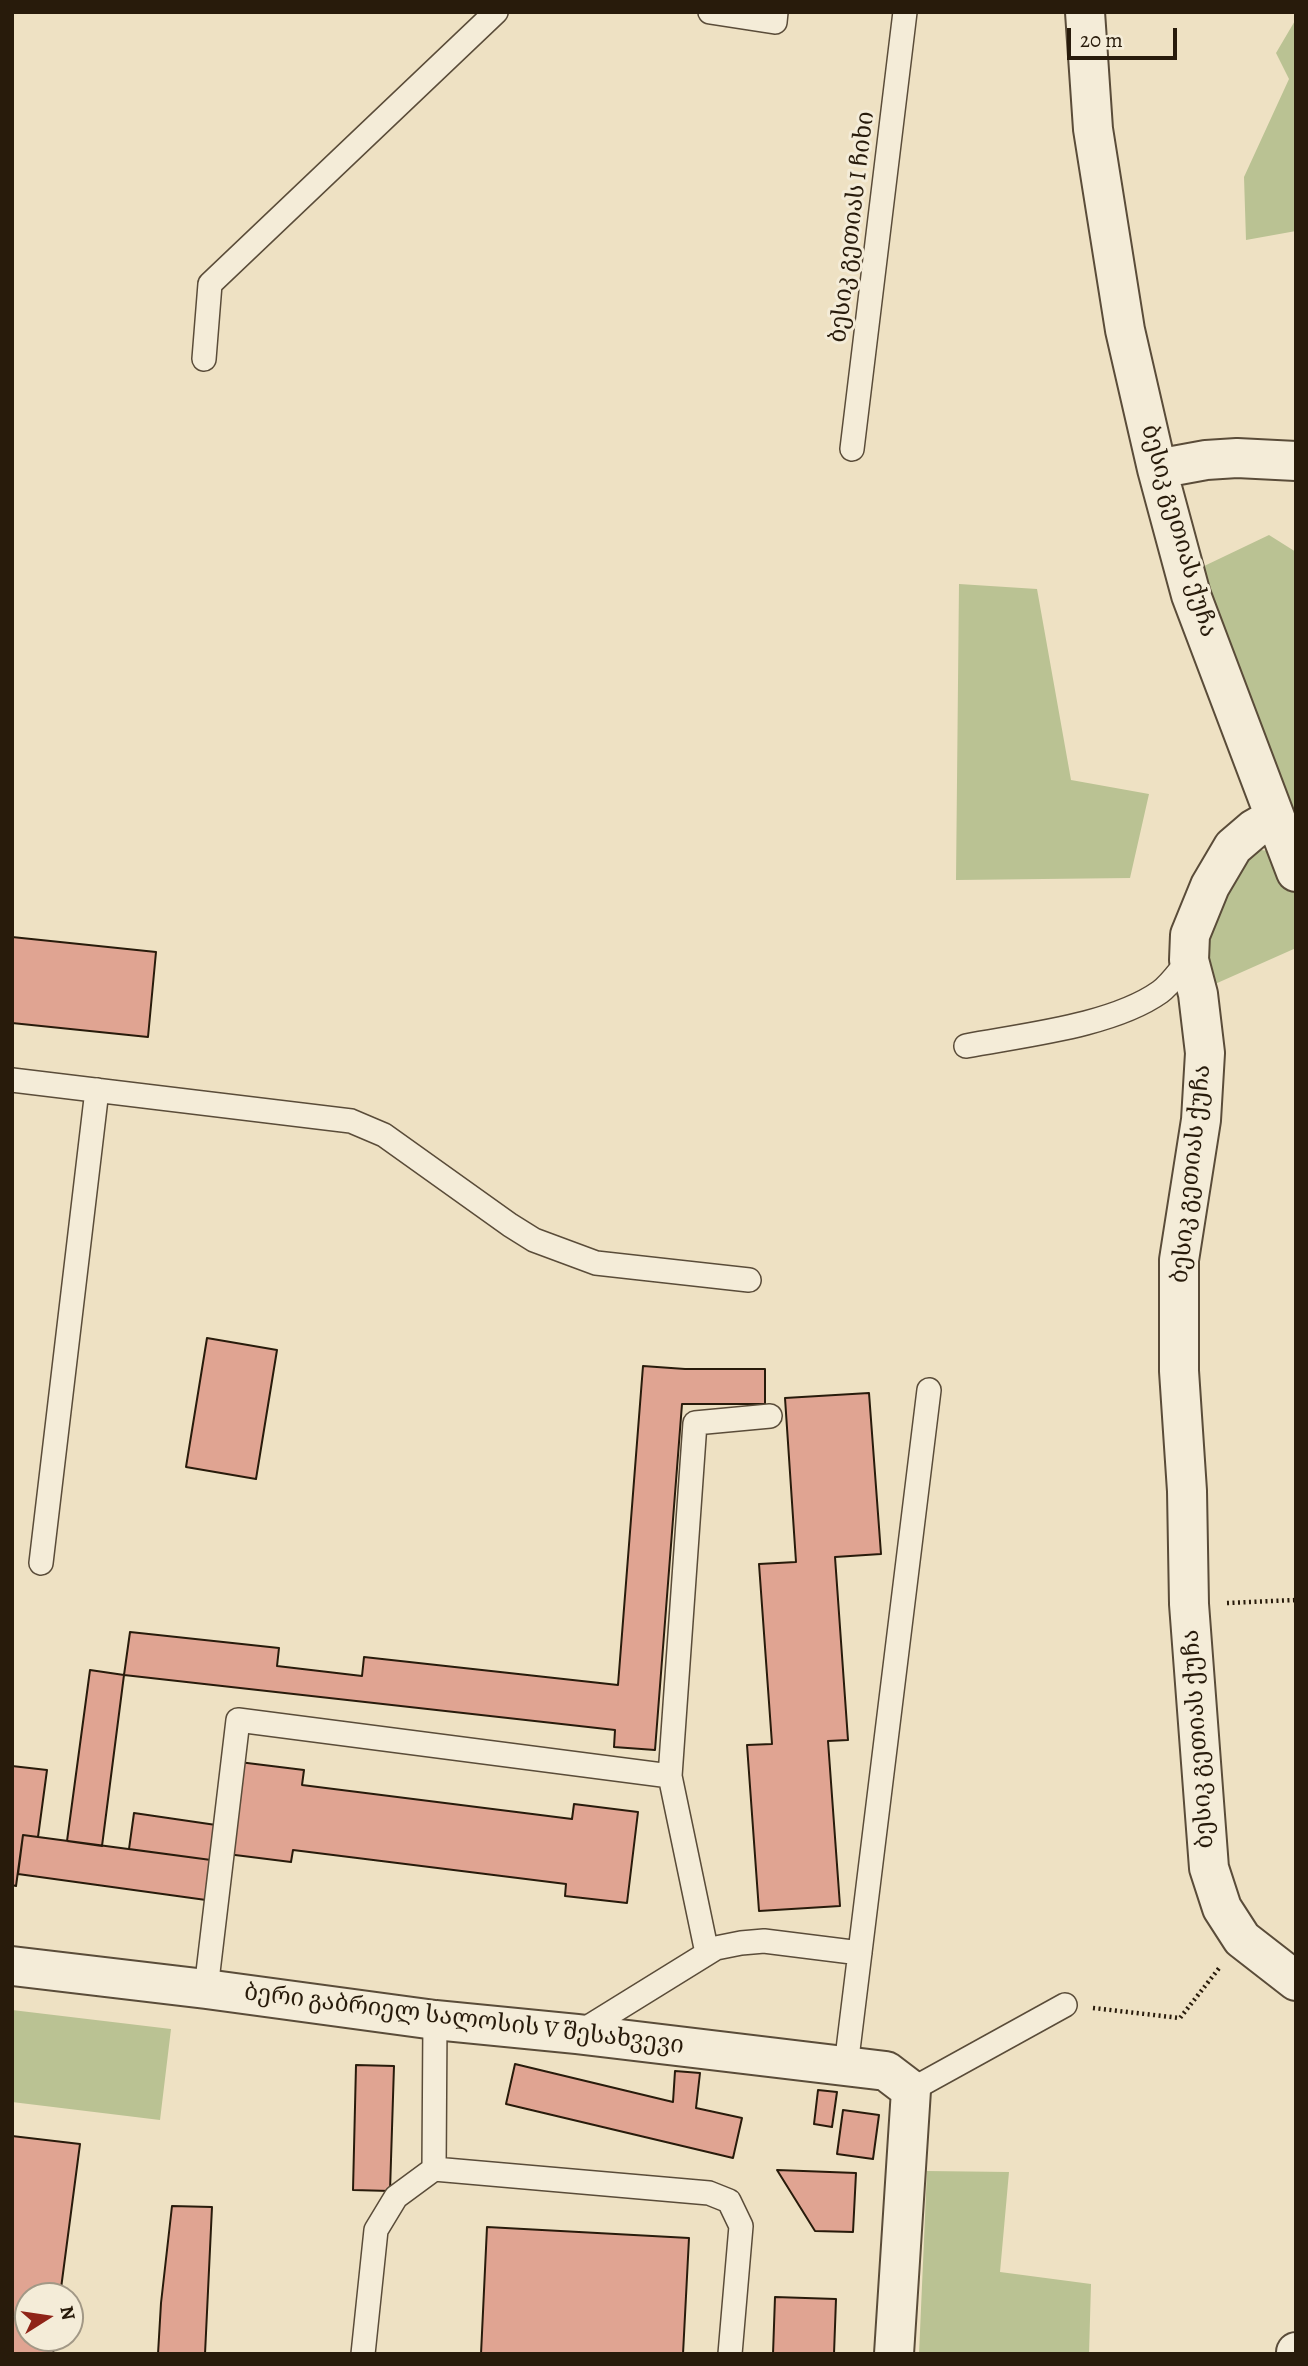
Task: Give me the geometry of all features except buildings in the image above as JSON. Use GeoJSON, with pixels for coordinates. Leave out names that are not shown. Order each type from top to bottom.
{"type":"FeatureCollection","features":[{"type":"Feature","properties":{"kind":"street","name":"ბესიკ გეთიას ქუჩა"},"geometry":{"type":"LineString","coordinates":[[1085,12],[1093,130],[1123,317],[1157,469],[1191,595],[1275,817],[1254,829],[1233,847],[1210,886],[1190,935],[1189,960],[1198,994],[1205,1054],[1201,1120],[1179,1260],[1179,1371],[1187,1490],[1189,1604],[1209,1868],[1222,1908],[1242,1939],[1296,1981]]}},
{"type":"Feature","properties":{"kind":"street"},"geometry":{"type":"LineString","coordinates":[[1157,469],[1206,460],[1237,458],[1296,461]]}},
{"type":"Feature","properties":{"kind":"street"},"geometry":{"type":"LineString","coordinates":[[1275,817],[1296,872]]}},
{"type":"Feature","properties":{"kind":"street","name":"ბერი გაბრიელ სალოსის V შესახვევი"},"geometry":{"type":"LineString","coordinates":[[12,1966],[435,2020],[886,2071],[911,2090]]}},
{"type":"Feature","properties":{"kind":"street"},"geometry":{"type":"LineString","coordinates":[[894,2354],[911,2090]]}},
{"type":"Feature","properties":{"kind":"lane"},"geometry":{"type":"LineString","coordinates":[[204,359],[210,284],[496,12]]}},
{"type":"Feature","properties":{"kind":"lane"},"geometry":{"type":"LineString","coordinates":[[710,12],[775,22],[776,12]]}},
{"type":"Feature","properties":{"kind":"lane","name":"ბესიკ გეთიას I ჩიხი"},"geometry":{"type":"LineString","coordinates":[[852,449],[905,12]]}},
{"type":"Feature","properties":{"kind":"lane"},"geometry":{"type":"LineString","coordinates":[[966,1046],[1072,1026],[1131,1008],[1161,991],[1189,960]]}},
{"type":"Feature","properties":{"kind":"lane"},"geometry":{"type":"LineString","coordinates":[[12,1080],[351,1121],[384,1135],[510,1225],[543,1243],[596,1263],[749,1280]]}},
{"type":"Feature","properties":{"kind":"lane"},"geometry":{"type":"LineString","coordinates":[[41,1563],[97,1090]]}},
{"type":"Feature","properties":{"kind":"lane"},"geometry":{"type":"LineString","coordinates":[[846,2066],[929,1390]]}},
{"type":"Feature","properties":{"kind":"lane"},"geometry":{"type":"LineString","coordinates":[[707,1953],[670,1776],[695,1423],[770,1416]]}},
{"type":"Feature","properties":{"kind":"lane"},"geometry":{"type":"LineString","coordinates":[[206,1989],[238,1720],[670,1776]]}},
{"type":"Feature","properties":{"kind":"lane"},"geometry":{"type":"LineString","coordinates":[[577,2034],[716,1948],[764,1941],[860,1953]]}},
{"type":"Feature","properties":{"kind":"lane"},"geometry":{"type":"LineString","coordinates":[[911,2090],[1065,2005]]}},
{"type":"Feature","properties":{"kind":"lane"},"geometry":{"type":"LineString","coordinates":[[434,2169],[435,2020]]}},
{"type":"Feature","properties":{"kind":"lane"},"geometry":{"type":"LineString","coordinates":[[363,2354],[376,2230],[396,2197],[434,2169],[709,2193],[729,2201],[741,2226],[730,2354]]}},
{"type":"Feature","properties":{"kind":"path"},"geometry":{"type":"LineString","coordinates":[[1189,1604],[1296,1600]]}},
{"type":"Feature","properties":{"kind":"path"},"geometry":{"type":"LineString","coordinates":[[1065,2005],[1180,2018],[1227,1958]]}},
{"type":"Feature","properties":{"kind":"green space"},"geometry":{"type":"Polygon","coordinates":[[[1296,19],[1296,231],[1246,240],[1244,177],[1289,79],[1276,53],[1296,19]]]}},
{"type":"Feature","properties":{"kind":"green space"},"geometry":{"type":"Polygon","coordinates":[[[1269,535],[1296,552],[1296,848],[1200,568],[1269,535]]]}},
{"type":"Feature","properties":{"kind":"green space"},"geometry":{"type":"Polygon","coordinates":[[[959,584],[1037,589],[1071,780],[1149,794],[1130,878],[956,880],[959,584]]]}},
{"type":"Feature","properties":{"kind":"green space"},"geometry":{"type":"Polygon","coordinates":[[[1255,849],[1268,851],[1280,858],[1296,895],[1296,948],[1206,988],[1202,929],[1255,849]]]}},
{"type":"Feature","properties":{"kind":"green space"},"geometry":{"type":"Polygon","coordinates":[[[12,2010],[171,2029],[160,2120],[12,2102],[12,2010]]]}},
{"type":"Feature","properties":{"kind":"green space"},"geometry":{"type":"Polygon","coordinates":[[[927,2171],[1009,2172],[1000,2272],[1091,2284],[1089,2354],[919,2354],[927,2171]]]}}]}
